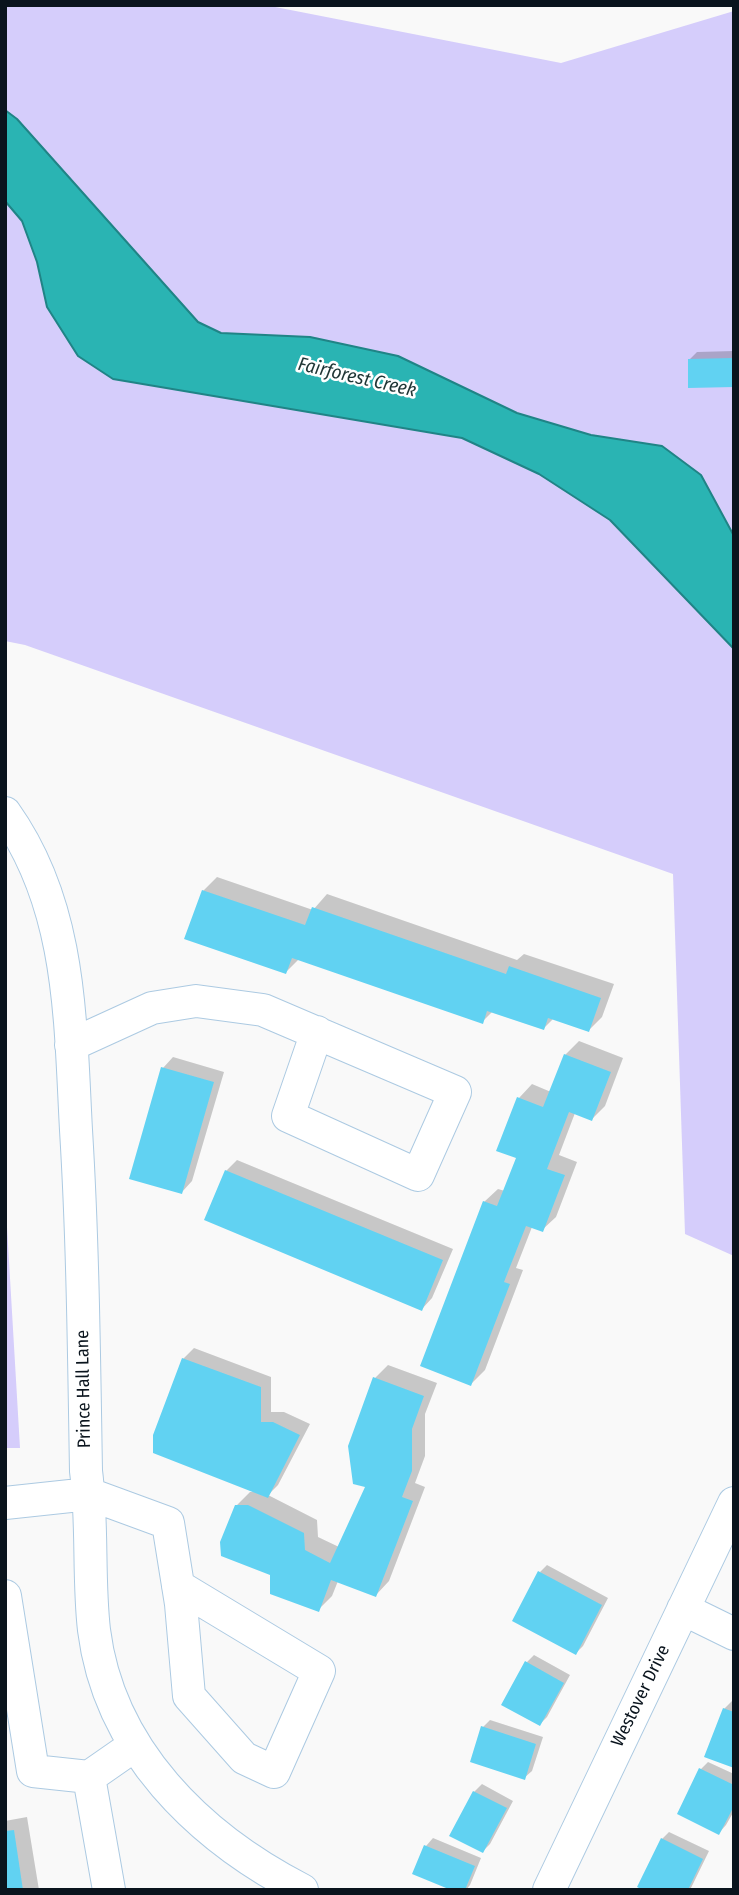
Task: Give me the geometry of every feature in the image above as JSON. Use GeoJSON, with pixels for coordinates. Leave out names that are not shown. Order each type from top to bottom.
{"type":"FeatureCollection","features":[{"type":"Feature","properties":{"kind":"street","name":"Prince Hall Lane"},"geometry":{"type":"LineString","coordinates":[[5,814],[27,846],[48,895],[62,957],[71,1045],[82,1222],[86,1471],[94,1630],[103,1674],[118,1716],[167,1790],[234,1850],[302,1890]]}},
{"type":"Feature","properties":{"kind":"street"},"geometry":{"type":"LineString","coordinates":[[71,1045],[152,1008],[196,1000],[263,1010],[317,1032],[455,1092],[418,1175],[288,1116],[317,1032]]}},
{"type":"Feature","properties":{"kind":"street"},"geometry":{"type":"LineString","coordinates":[[5,1503],[89,1494],[168,1523],[178,1586],[189,1696],[244,1758],[274,1772],[319,1671],[178,1586]]}},
{"type":"Feature","properties":{"kind":"street","name":"Westover Drive"},"geometry":{"type":"LineString","coordinates":[[549,1890],[734,1503]]}},
{"type":"Feature","properties":{"kind":"street"},"geometry":{"type":"LineString","coordinates":[[5,1596],[33,1771],[89,1777],[135,1745]]}},
{"type":"Feature","properties":{"kind":"street"},"geometry":{"type":"LineString","coordinates":[[683,1609],[734,1634]]}},
{"type":"Feature","properties":{"kind":"street"},"geometry":{"type":"LineString","coordinates":[[89,1777],[109,1890]]}},
{"type":"Feature","properties":{"kind":"shaded area"},"geometry":{"type":"Polygon","coordinates":[[[5,5],[265,5],[561,63],[734,11],[734,1256],[685,1234],[673,874],[25,645],[5,641],[5,5]]]}},
{"type":"Feature","properties":{"kind":"shaded area"},"geometry":{"type":"Polygon","coordinates":[[[5,1193],[20,1448],[5,1448],[5,1193]]]}},
{"type":"Feature","properties":{"kind":"water","name":"Fairforest Creek"},"geometry":{"type":"Polygon","coordinates":[[[5,110],[17,119],[198,322],[221,333],[310,337],[398,356],[517,413],[591,435],[662,446],[701,475],[734,536],[734,649],[610,520],[539,474],[462,438],[113,379],[78,356],[47,307],[37,262],[22,221],[5,201],[5,110]]]}},
{"type":"Feature","properties":{"kind":"building"},"geometry":{"type":"Polygon","coordinates":[[[734,358],[734,387],[688,388],[688,359],[734,358]]]}},
{"type":"Feature","properties":{"kind":"building"},"geometry":{"type":"Polygon","coordinates":[[[202,890],[305,925],[312,907],[506,974],[509,966],[601,998],[589,1032],[548,1018],[544,1030],[487,1011],[483,1024],[292,958],[286,974],[184,939],[202,890]]]}},
{"type":"Feature","properties":{"kind":"building"},"geometry":{"type":"Polygon","coordinates":[[[564,1054],[611,1072],[592,1121],[569,1112],[547,1169],[565,1175],[543,1232],[526,1226],[504,1282],[510,1284],[471,1386],[420,1366],[483,1201],[497,1206],[516,1158],[496,1151],[517,1097],[543,1107],[564,1054]]]}},
{"type":"Feature","properties":{"kind":"building"},"geometry":{"type":"Polygon","coordinates":[[[161,1067],[214,1082],[182,1194],[129,1179],[161,1067]]]}},
{"type":"Feature","properties":{"kind":"building"},"geometry":{"type":"Polygon","coordinates":[[[225,1170],[443,1260],[422,1311],[204,1220],[225,1170]]]}},
{"type":"Feature","properties":{"kind":"building"},"geometry":{"type":"Polygon","coordinates":[[[182,1358],[261,1387],[261,1422],[273,1422],[300,1435],[268,1498],[153,1453],[153,1435],[182,1358]]]}},
{"type":"Feature","properties":{"kind":"building"},"geometry":{"type":"Polygon","coordinates":[[[373,1377],[424,1396],[412,1429],[412,1471],[402,1497],[413,1501],[376,1597],[331,1580],[319,1612],[270,1594],[270,1575],[221,1556],[220,1542],[235,1505],[248,1505],[304,1533],[305,1550],[330,1563],[365,1487],[353,1484],[348,1446],[373,1377]]]}},
{"type":"Feature","properties":{"kind":"building"},"geometry":{"type":"Polygon","coordinates":[[[538,1571],[602,1605],[576,1655],[512,1621],[538,1571]]]}},
{"type":"Feature","properties":{"kind":"building"},"geometry":{"type":"Polygon","coordinates":[[[525,1661],[564,1683],[540,1726],[501,1705],[525,1661]]]}},
{"type":"Feature","properties":{"kind":"building"},"geometry":{"type":"Polygon","coordinates":[[[723,1708],[734,1712],[734,1768],[704,1757],[723,1708]]]}},
{"type":"Feature","properties":{"kind":"building"},"geometry":{"type":"Polygon","coordinates":[[[481,1726],[536,1744],[525,1780],[470,1762],[481,1726]]]}},
{"type":"Feature","properties":{"kind":"building"},"geometry":{"type":"Polygon","coordinates":[[[699,1768],[734,1785],[734,1811],[732,1810],[719,1835],[677,1814],[699,1768]]]}},
{"type":"Feature","properties":{"kind":"building"},"geometry":{"type":"Polygon","coordinates":[[[473,1791],[507,1808],[483,1853],[449,1836],[473,1791]]]}},
{"type":"Feature","properties":{"kind":"building"},"geometry":{"type":"Polygon","coordinates":[[[14,1830],[23,1890],[5,1890],[5,1831],[14,1830]]]}},
{"type":"Feature","properties":{"kind":"building"},"geometry":{"type":"Polygon","coordinates":[[[661,1838],[703,1859],[688,1890],[643,1890],[637,1887],[661,1838]]]}},
{"type":"Feature","properties":{"kind":"building"},"geometry":{"type":"Polygon","coordinates":[[[424,1845],[475,1866],[465,1890],[451,1890],[412,1874],[424,1845]]]}}]}
